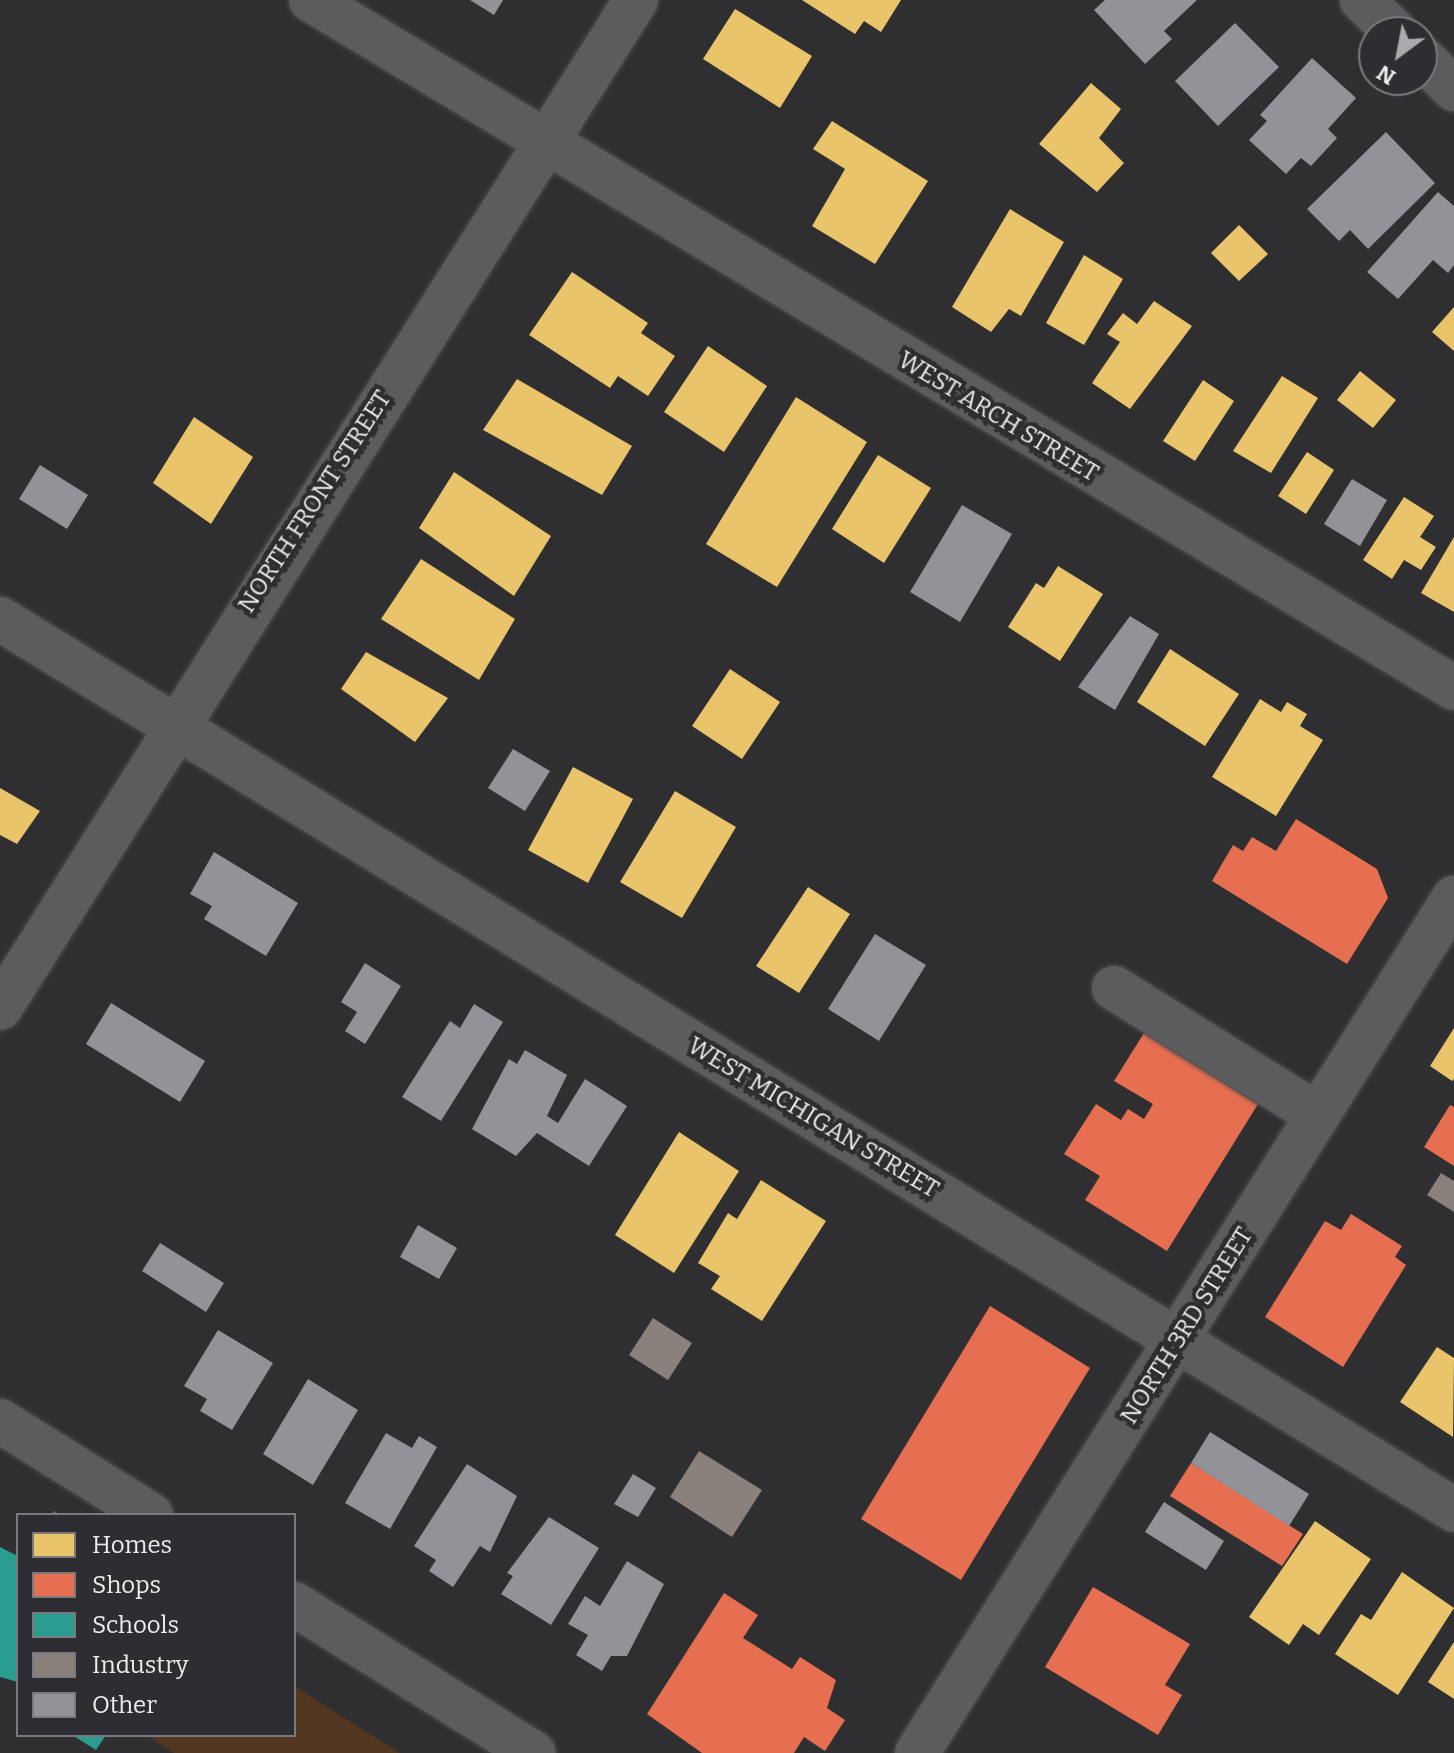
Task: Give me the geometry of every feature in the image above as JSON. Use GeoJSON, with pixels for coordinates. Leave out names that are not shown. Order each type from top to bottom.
{"type":"FeatureCollection","features":[{"type":"Feature","properties":{"kind":"street","name":"WEST ARCH STREET"},"geometry":{"type":"LineString","coordinates":[[311,0],[542,145],[1454,688]]}},
{"type":"Feature","properties":{"kind":"street","name":"NORTH FRONT STREET"},"geometry":{"type":"LineString","coordinates":[[0,1008],[172,726],[636,0]]}},
{"type":"Feature","properties":{"kind":"street"},"geometry":{"type":"LineString","coordinates":[[1362,0],[1378,16]]}},
{"type":"Feature","properties":{"kind":"street"},"geometry":{"type":"LineString","coordinates":[[1438,74],[1454,89]]}},
{"type":"Feature","properties":{"kind":"street","name":"WEST MICHIGAN STREET"},"geometry":{"type":"LineString","coordinates":[[0,619],[1454,1510]]}},
{"type":"Feature","properties":{"kind":"street","name":"NORTH 3RD STREET"},"geometry":{"type":"LineString","coordinates":[[917,1753],[1454,898]]}},
{"type":"Feature","properties":{"kind":"street"},"geometry":{"type":"LineString","coordinates":[[1114,988],[1318,1115]]}},
{"type":"Feature","properties":{"kind":"street"},"geometry":{"type":"LineString","coordinates":[[0,1421],[148,1513]]}},
{"type":"Feature","properties":{"kind":"street"},"geometry":{"type":"LineString","coordinates":[[296,1605],[533,1753]]}},
{"type":"Feature","properties":{"kind":"shaded area"},"geometry":{"type":"Polygon","coordinates":[[[296,1687],[400,1753],[174,1753],[149,1737],[296,1737],[296,1687]]]}},
{"type":"Feature","properties":{"kind":"building: Homes"},"geometry":{"type":"Polygon","coordinates":[[[802,0],[901,0],[881,32],[864,21],[855,34],[802,0]]]}},
{"type":"Feature","properties":{"kind":"building: Homes"},"geometry":{"type":"Polygon","coordinates":[[[735,9],[812,56],[780,108],[703,59],[735,9]]]}},
{"type":"Feature","properties":{"kind":"building: Homes"},"geometry":{"type":"Polygon","coordinates":[[[1091,83],[1121,109],[1099,138],[1124,163],[1097,192],[1039,144],[1091,83]]]}},
{"type":"Feature","properties":{"kind":"building: Homes"},"geometry":{"type":"Polygon","coordinates":[[[832,121],[928,181],[875,264],[812,226],[845,169],[813,149],[832,121]]]}},
{"type":"Feature","properties":{"kind":"building: Homes"},"geometry":{"type":"Polygon","coordinates":[[[1010,209],[1064,242],[1021,316],[1009,309],[991,332],[952,307],[1010,209]]]}},
{"type":"Feature","properties":{"kind":"building: Homes"},"geometry":{"type":"Polygon","coordinates":[[[1239,225],[1268,254],[1239,281],[1211,253],[1239,225]]]}},
{"type":"Feature","properties":{"kind":"building: Homes"},"geometry":{"type":"Polygon","coordinates":[[[1084,255],[1123,279],[1084,345],[1046,323],[1084,255]]]}},
{"type":"Feature","properties":{"kind":"building: Homes"},"geometry":{"type":"Polygon","coordinates":[[[572,272],[648,323],[641,333],[675,356],[648,396],[618,376],[610,388],[529,335],[572,272]]]}},
{"type":"Feature","properties":{"kind":"building: Homes"},"geometry":{"type":"Polygon","coordinates":[[[1154,301],[1192,326],[1130,409],[1092,383],[1120,342],[1107,334],[1123,313],[1137,324],[1154,301]]]}},
{"type":"Feature","properties":{"kind":"building: Homes"},"geometry":{"type":"Polygon","coordinates":[[[1454,307],[1454,351],[1432,332],[1454,307]]]}},
{"type":"Feature","properties":{"kind":"building: Homes"},"geometry":{"type":"Polygon","coordinates":[[[708,346],[767,386],[724,452],[664,412],[708,346]]]}},
{"type":"Feature","properties":{"kind":"building: Homes"},"geometry":{"type":"Polygon","coordinates":[[[1360,371],[1396,400],[1373,428],[1337,400],[1360,371]]]}},
{"type":"Feature","properties":{"kind":"building: Homes"},"geometry":{"type":"Polygon","coordinates":[[[1282,376],[1318,398],[1271,473],[1233,451],[1282,376]]]}},
{"type":"Feature","properties":{"kind":"building: Homes"},"geometry":{"type":"Polygon","coordinates":[[[517,379],[632,446],[602,495],[483,430],[517,379]]]}},
{"type":"Feature","properties":{"kind":"building: Homes"},"geometry":{"type":"Polygon","coordinates":[[[1203,380],[1234,401],[1195,461],[1163,441],[1203,380]]]}},
{"type":"Feature","properties":{"kind":"building: Homes"},"geometry":{"type":"Polygon","coordinates":[[[796,397],[867,442],[777,587],[706,544],[796,397]]]}},
{"type":"Feature","properties":{"kind":"building: Homes"},"geometry":{"type":"Polygon","coordinates":[[[194,417],[253,457],[211,524],[153,483],[194,417]]]}},
{"type":"Feature","properties":{"kind":"building: Homes"},"geometry":{"type":"Polygon","coordinates":[[[1307,452],[1334,470],[1306,514],[1278,496],[1307,452]]]}},
{"type":"Feature","properties":{"kind":"building: Homes"},"geometry":{"type":"Polygon","coordinates":[[[878,455],[931,488],[884,563],[832,529],[878,455]]]}},
{"type":"Feature","properties":{"kind":"building: Homes"},"geometry":{"type":"Polygon","coordinates":[[[454,472],[551,536],[514,596],[419,528],[454,472]]]}},
{"type":"Feature","properties":{"kind":"building: Homes"},"geometry":{"type":"Polygon","coordinates":[[[1404,497],[1434,516],[1420,537],[1436,547],[1421,570],[1404,560],[1392,579],[1363,560],[1404,497]]]}},
{"type":"Feature","properties":{"kind":"building: Homes"},"geometry":{"type":"Polygon","coordinates":[[[1454,537],[1454,612],[1421,593],[1454,537]]]}},
{"type":"Feature","properties":{"kind":"building: Homes"},"geometry":{"type":"Polygon","coordinates":[[[421,559],[515,619],[479,680],[381,619],[421,559]]]}},
{"type":"Feature","properties":{"kind":"building: Homes"},"geometry":{"type":"Polygon","coordinates":[[[1058,566],[1103,594],[1060,661],[1008,627],[1036,583],[1044,588],[1058,566]]]}},
{"type":"Feature","properties":{"kind":"building: Homes"},"geometry":{"type":"Polygon","coordinates":[[[1170,649],[1239,694],[1205,746],[1137,702],[1170,649]]]}},
{"type":"Feature","properties":{"kind":"building: Homes"},"geometry":{"type":"Polygon","coordinates":[[[366,652],[448,698],[415,742],[341,689],[366,652]]]}},
{"type":"Feature","properties":{"kind":"building: Homes"},"geometry":{"type":"Polygon","coordinates":[[[730,669],[780,702],[742,759],[692,726],[730,669]]]}},
{"type":"Feature","properties":{"kind":"building: Homes"},"geometry":{"type":"Polygon","coordinates":[[[1260,699],[1281,712],[1287,702],[1307,714],[1300,726],[1323,740],[1276,816],[1212,777],[1260,699]]]}},
{"type":"Feature","properties":{"kind":"building: Homes"},"geometry":{"type":"Polygon","coordinates":[[[573,767],[633,799],[588,883],[528,850],[573,767]]]}},
{"type":"Feature","properties":{"kind":"building: Homes"},"geometry":{"type":"Polygon","coordinates":[[[0,788],[40,811],[17,844],[0,835],[0,788]]]}},
{"type":"Feature","properties":{"kind":"building: Homes"},"geometry":{"type":"Polygon","coordinates":[[[675,791],[736,827],[682,918],[620,882],[675,791]]]}},
{"type":"Feature","properties":{"kind":"building: Homes"},"geometry":{"type":"Polygon","coordinates":[[[808,887],[850,914],[799,993],[756,966],[808,887]]]}},
{"type":"Feature","properties":{"kind":"building: Homes"},"geometry":{"type":"Polygon","coordinates":[[[1454,1028],[1454,1079],[1452,1081],[1430,1066],[1454,1028]]]}},
{"type":"Feature","properties":{"kind":"building: Homes"},"geometry":{"type":"Polygon","coordinates":[[[679,1132],[739,1171],[674,1273],[615,1235],[679,1132]]]}},
{"type":"Feature","properties":{"kind":"building: Homes"},"geometry":{"type":"Polygon","coordinates":[[[761,1180],[826,1221],[762,1321],[711,1289],[720,1276],[698,1263],[728,1213],[737,1219],[761,1180]]]}},
{"type":"Feature","properties":{"kind":"building: Homes"},"geometry":{"type":"Polygon","coordinates":[[[1437,1347],[1454,1358],[1453,1437],[1400,1402],[1437,1347]]]}},
{"type":"Feature","properties":{"kind":"building: Homes"},"geometry":{"type":"Polygon","coordinates":[[[1315,1521],[1371,1559],[1319,1635],[1303,1624],[1289,1645],[1249,1617],[1315,1521]]]}},
{"type":"Feature","properties":{"kind":"building: Homes"},"geometry":{"type":"Polygon","coordinates":[[[1402,1572],[1454,1608],[1398,1695],[1335,1654],[1361,1614],[1371,1620],[1402,1572]]]}},
{"type":"Feature","properties":{"kind":"building: Homes"},"geometry":{"type":"Polygon","coordinates":[[[1454,1642],[1454,1699],[1428,1682],[1454,1642]]]}},
{"type":"Feature","properties":{"kind":"building: Shops"},"geometry":{"type":"Polygon","coordinates":[[[1296,819],[1377,869],[1388,898],[1347,964],[1212,881],[1233,845],[1243,851],[1252,837],[1276,851],[1296,819]]]}},
{"type":"Feature","properties":{"kind":"building: Shops"},"geometry":{"type":"Polygon","coordinates":[[[1144,1033],[1258,1104],[1167,1251],[1085,1200],[1100,1176],[1064,1154],[1096,1104],[1121,1120],[1128,1109],[1144,1119],[1153,1104],[1114,1081],[1144,1033]]]}},
{"type":"Feature","properties":{"kind":"building: Shops"},"geometry":{"type":"Polygon","coordinates":[[[1450,1105],[1454,1107],[1454,1166],[1424,1147],[1450,1105]]]}},
{"type":"Feature","properties":{"kind":"building: Shops"},"geometry":{"type":"Polygon","coordinates":[[[1351,1214],[1402,1246],[1395,1257],[1406,1265],[1343,1367],[1265,1317],[1325,1221],[1341,1230],[1351,1214]]]}},
{"type":"Feature","properties":{"kind":"building: Shops"},"geometry":{"type":"Polygon","coordinates":[[[990,1306],[1090,1368],[961,1580],[861,1519],[990,1306]]]}},
{"type":"Feature","properties":{"kind":"building: Shops"},"geometry":{"type":"Polygon","coordinates":[[[1191,1463],[1303,1534],[1282,1566],[1170,1496],[1191,1463]]]}},
{"type":"Feature","properties":{"kind":"building: Shops"},"geometry":{"type":"Polygon","coordinates":[[[1093,1587],[1190,1644],[1165,1685],[1182,1695],[1158,1735],[1045,1667],[1093,1587]]]}},
{"type":"Feature","properties":{"kind":"building: Shops"},"geometry":{"type":"Polygon","coordinates":[[[724,1593],[758,1615],[743,1638],[792,1669],[800,1657],[836,1680],[827,1708],[845,1720],[825,1751],[804,1737],[794,1753],[702,1753],[647,1714],[724,1593]]]}},
{"type":"Feature","properties":{"kind":"building: Schools"},"geometry":{"type":"Polygon","coordinates":[[[0,1547],[16,1555],[16,1681],[0,1677],[0,1547]]]}},
{"type":"Feature","properties":{"kind":"building: Schools"},"geometry":{"type":"Polygon","coordinates":[[[75,1737],[105,1737],[96,1750],[75,1737]]]}},
{"type":"Feature","properties":{"kind":"building: Industry"},"geometry":{"type":"Polygon","coordinates":[[[1441,1173],[1454,1181],[1454,1212],[1427,1195],[1441,1173]]]}},
{"type":"Feature","properties":{"kind":"building: Industry"},"geometry":{"type":"Polygon","coordinates":[[[653,1318],[692,1343],[668,1380],[629,1355],[653,1318]]]}},
{"type":"Feature","properties":{"kind":"building: Industry"},"geometry":{"type":"Polygon","coordinates":[[[699,1451],[762,1490],[732,1537],[670,1497],[699,1451]]]}},
{"type":"Feature","properties":{"kind":"building: Other"},"geometry":{"type":"Polygon","coordinates":[[[470,0],[503,0],[494,15],[470,0]]]}},
{"type":"Feature","properties":{"kind":"building: Other"},"geometry":{"type":"Polygon","coordinates":[[[1105,0],[1197,0],[1164,31],[1172,39],[1145,64],[1094,10],[1105,0]]]}},
{"type":"Feature","properties":{"kind":"building: Other"},"geometry":{"type":"Polygon","coordinates":[[[1235,23],[1279,67],[1218,126],[1175,81],[1235,23]]]}},
{"type":"Feature","properties":{"kind":"building: Other"},"geometry":{"type":"Polygon","coordinates":[[[1312,58],[1356,98],[1328,129],[1337,138],[1311,166],[1301,158],[1286,174],[1249,140],[1267,121],[1260,115],[1312,58]]]}},
{"type":"Feature","properties":{"kind":"building: Other"},"geometry":{"type":"Polygon","coordinates":[[[1386,132],[1435,183],[1368,249],[1350,230],[1339,241],[1307,209],[1386,132]]]}},
{"type":"Feature","properties":{"kind":"building: Other"},"geometry":{"type":"Polygon","coordinates":[[[1438,192],[1454,206],[1454,265],[1448,273],[1433,260],[1398,299],[1367,272],[1438,192]]]}},
{"type":"Feature","properties":{"kind":"building: Other"},"geometry":{"type":"Polygon","coordinates":[[[40,465],[88,495],[67,529],[19,499],[40,465]]]}},
{"type":"Feature","properties":{"kind":"building: Other"},"geometry":{"type":"Polygon","coordinates":[[[1352,479],[1387,500],[1360,546],[1324,524],[1352,479]]]}},
{"type":"Feature","properties":{"kind":"building: Other"},"geometry":{"type":"Polygon","coordinates":[[[962,505],[1012,534],[960,622],[910,592],[962,505]]]}},
{"type":"Feature","properties":{"kind":"building: Other"},"geometry":{"type":"Polygon","coordinates":[[[1130,616],[1159,634],[1115,710],[1078,687],[1130,616]]]}},
{"type":"Feature","properties":{"kind":"building: Other"},"geometry":{"type":"Polygon","coordinates":[[[513,749],[550,771],[525,811],[488,788],[513,749]]]}},
{"type":"Feature","properties":{"kind":"building: Other"},"geometry":{"type":"Polygon","coordinates":[[[214,852],[298,903],[266,956],[204,919],[212,906],[190,894],[214,852]]]}},
{"type":"Feature","properties":{"kind":"building: Other"},"geometry":{"type":"Polygon","coordinates":[[[875,934],[926,965],[879,1041],[828,1009],[875,934]]]}},
{"type":"Feature","properties":{"kind":"building: Other"},"geometry":{"type":"Polygon","coordinates":[[[365,963],[401,986],[365,1044],[345,1031],[357,1012],[341,1002],[365,963]]]}},
{"type":"Feature","properties":{"kind":"building: Other"},"geometry":{"type":"Polygon","coordinates":[[[111,1003],[205,1061],[180,1102],[86,1044],[111,1003]]]}},
{"type":"Feature","properties":{"kind":"building: Other"},"geometry":{"type":"Polygon","coordinates":[[[474,1004],[503,1022],[441,1121],[402,1097],[450,1021],[460,1028],[474,1004]]]}},
{"type":"Feature","properties":{"kind":"building: Other"},"geometry":{"type":"Polygon","coordinates":[[[525,1050],[567,1075],[547,1116],[558,1123],[585,1079],[627,1106],[589,1166],[537,1133],[516,1156],[472,1129],[509,1059],[517,1064],[525,1050]]]}},
{"type":"Feature","properties":{"kind":"building: Other"},"geometry":{"type":"Polygon","coordinates":[[[418,1225],[457,1248],[439,1279],[400,1257],[418,1225]]]}},
{"type":"Feature","properties":{"kind":"building: Other"},"geometry":{"type":"Polygon","coordinates":[[[160,1243],[224,1283],[206,1312],[142,1271],[160,1243]]]}},
{"type":"Feature","properties":{"kind":"building: Other"},"geometry":{"type":"Polygon","coordinates":[[[218,1330],[273,1363],[232,1430],[200,1411],[207,1399],[184,1386],[218,1330]]]}},
{"type":"Feature","properties":{"kind":"building: Other"},"geometry":{"type":"Polygon","coordinates":[[[308,1379],[358,1410],[313,1485],[263,1454],[308,1379]]]}},
{"type":"Feature","properties":{"kind":"building: Other"},"geometry":{"type":"Polygon","coordinates":[[[1210,1432],[1309,1494],[1289,1526],[1191,1463],[1210,1432]]]}},
{"type":"Feature","properties":{"kind":"building: Other"},"geometry":{"type":"Polygon","coordinates":[[[386,1433],[412,1448],[419,1436],[437,1447],[390,1529],[345,1503],[386,1433]]]}},
{"type":"Feature","properties":{"kind":"building: Other"},"geometry":{"type":"Polygon","coordinates":[[[467,1464],[517,1496],[490,1552],[480,1546],[453,1587],[429,1571],[436,1560],[414,1546],[467,1464]]]}},
{"type":"Feature","properties":{"kind":"building: Other"},"geometry":{"type":"Polygon","coordinates":[[[633,1474],[656,1488],[638,1517],[614,1504],[633,1474]]]}},
{"type":"Feature","properties":{"kind":"building: Other"},"geometry":{"type":"Polygon","coordinates":[[[1164,1502],[1224,1541],[1206,1570],[1145,1532],[1164,1502]]]}},
{"type":"Feature","properties":{"kind":"building: Other"},"geometry":{"type":"Polygon","coordinates":[[[549,1517],[599,1548],[551,1625],[501,1594],[513,1576],[507,1573],[549,1517]]]}},
{"type":"Feature","properties":{"kind":"building: Other"},"geometry":{"type":"Polygon","coordinates":[[[627,1561],[664,1584],[627,1656],[611,1656],[602,1671],[576,1655],[588,1635],[568,1624],[585,1596],[600,1606],[627,1561]]]}}]}
